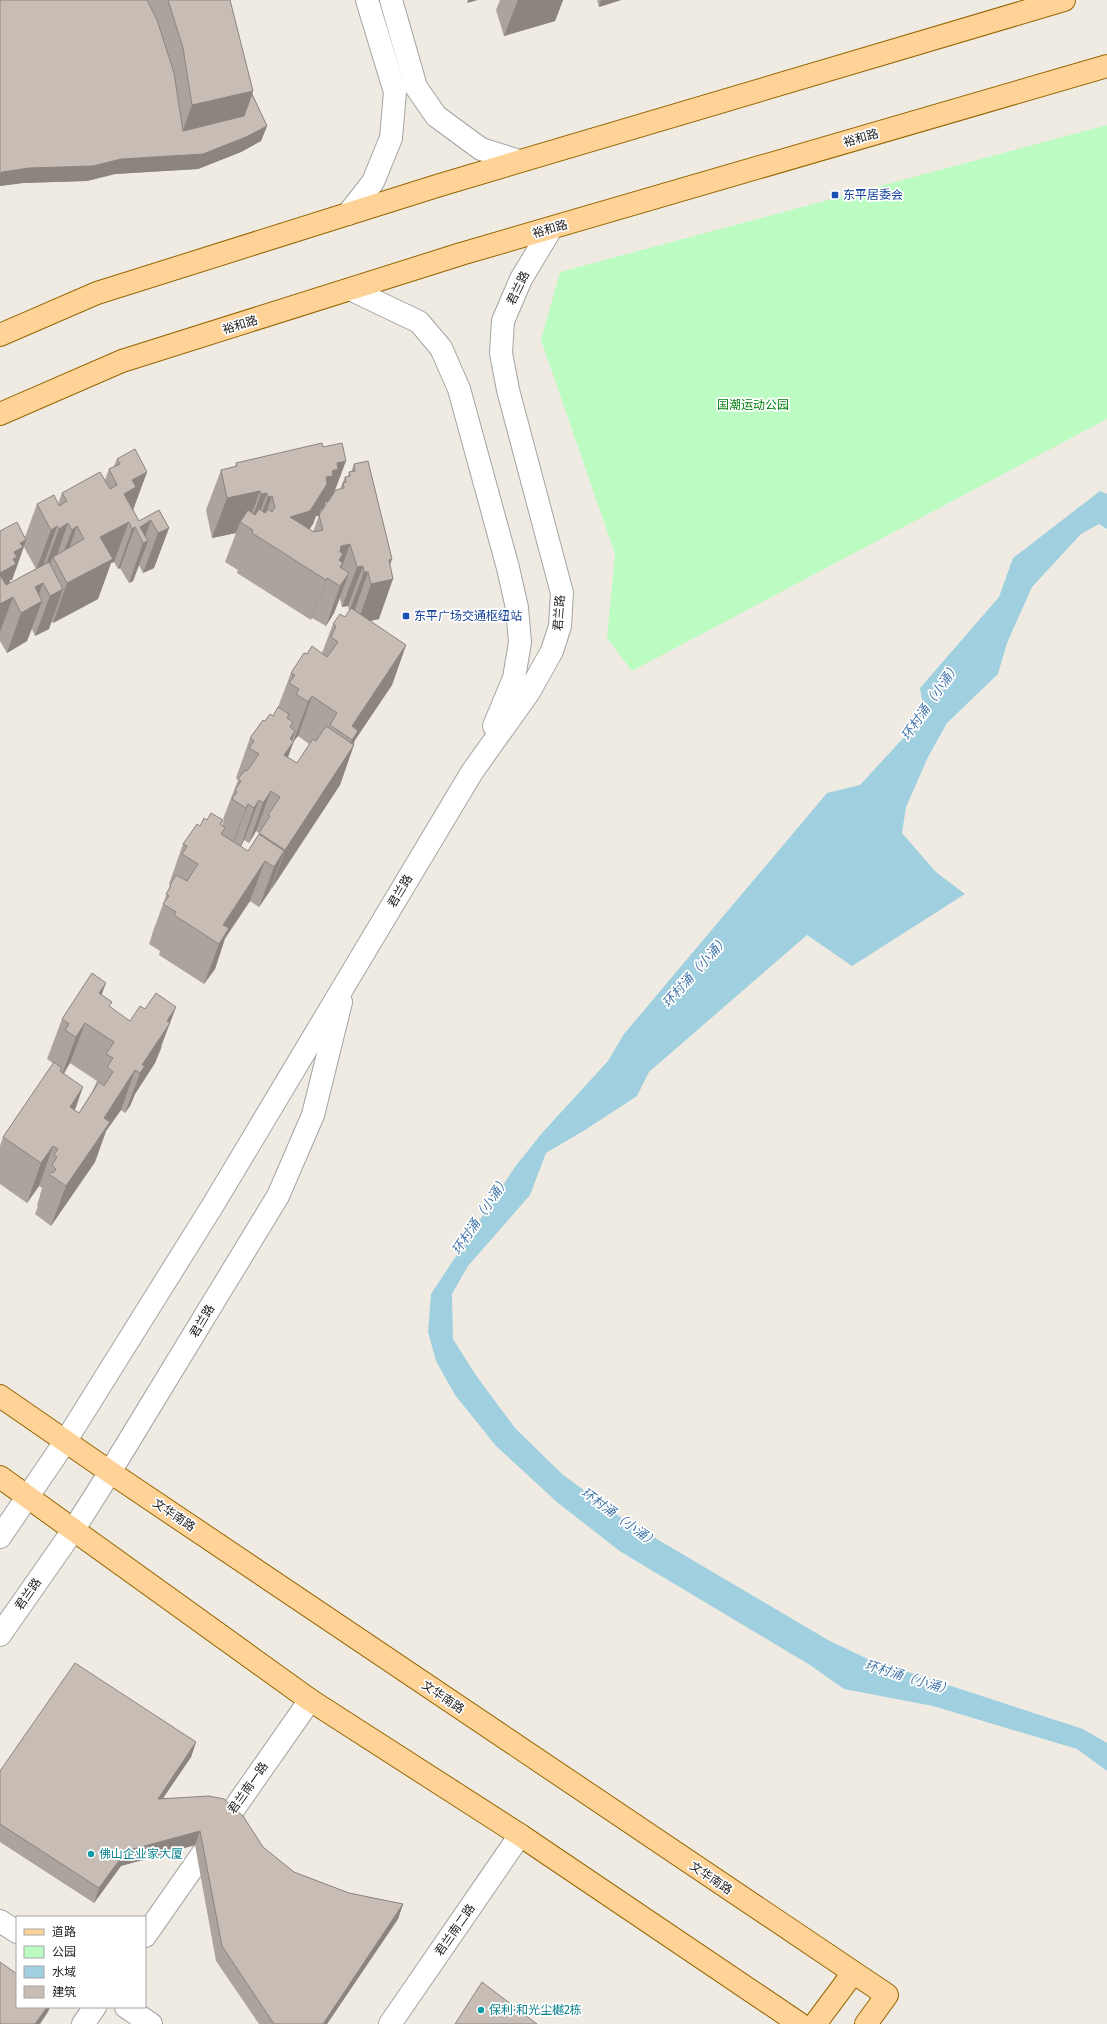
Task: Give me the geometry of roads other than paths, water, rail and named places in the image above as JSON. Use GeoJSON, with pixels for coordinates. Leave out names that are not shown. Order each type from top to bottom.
{"type":"FeatureCollection","features":[{"type":"Feature","properties":{"kind":"main road"},"geometry":{"type":"LineString","coordinates":[[0,336],[97,294],[348,214],[519,160],[1064,0]]}},
{"type":"Feature","properties":{"kind":"main road","name":"裕和路"},"geometry":{"type":"LineString","coordinates":[[0,414],[122,361],[352,290],[461,254],[1107,66]]}},
{"type":"Feature","properties":{"kind":"main road","name":"文华南路"},"geometry":{"type":"LineString","coordinates":[[0,1396],[65,1442],[887,1995],[866,2024]]}},
{"type":"Feature","properties":{"kind":"main road"},"geometry":{"type":"LineString","coordinates":[[0,1477],[310,1700],[520,1835],[800,2024]]}},
{"type":"Feature","properties":{"kind":"main road"},"geometry":{"type":"LineString","coordinates":[[815,2024],[853,1973]]}},
{"type":"Feature","properties":{"kind":"street"},"geometry":{"type":"LineString","coordinates":[[348,214],[373,182],[391,138],[396,92],[367,0]]}},
{"type":"Feature","properties":{"kind":"street"},"geometry":{"type":"LineString","coordinates":[[390,0],[416,86],[436,116],[481,149],[519,160]]}},
{"type":"Feature","properties":{"kind":"street","name":"君兰路"},"geometry":{"type":"LineString","coordinates":[[0,1537],[65,1442],[213,1205],[472,772],[529,692],[552,651],[560,626],[562,593],[508,390],[501,353],[503,321],[521,279],[551,229]]}},
{"type":"Feature","properties":{"kind":"street"},"geometry":{"type":"LineString","coordinates":[[352,290],[419,322],[441,348],[459,389],[508,568],[517,608],[520,642],[514,678],[472,772]]}},
{"type":"Feature","properties":{"kind":"street","name":"君兰路"},"geometry":{"type":"LineString","coordinates":[[0,1635],[74,1529],[278,1196],[313,1115],[347,980]]}},
{"type":"Feature","properties":{"kind":"street","name":"君兰南一路"},"geometry":{"type":"LineString","coordinates":[[146,1935],[310,1700]]}},
{"type":"Feature","properties":{"kind":"street","name":"君兰南二路"},"geometry":{"type":"LineString","coordinates":[[390,2024],[520,1835]]}},
{"type":"Feature","properties":{"kind":"street"},"geometry":{"type":"LineString","coordinates":[[0,1921],[16,1931]]}},
{"type":"Feature","properties":{"kind":"street"},"geometry":{"type":"LineString","coordinates":[[83,2024],[94,2008]]}},
{"type":"Feature","properties":{"kind":"street"},"geometry":{"type":"LineString","coordinates":[[127,2008],[151,2024]]}},
{"type":"Feature","properties":{"kind":"water","name":"环村涌（小涌）"},"geometry":{"type":"Polygon","coordinates":[[[1100,491],[1107,494],[1107,529],[1099,524],[1081,534],[1032,587],[1007,643],[998,674],[947,723],[928,757],[906,807],[902,833],[936,872],[965,894],[852,966],[807,935],[649,1072],[637,1096],[585,1130],[546,1153],[530,1195],[468,1266],[452,1294],[453,1339],[475,1374],[515,1428],[562,1474],[623,1519],[828,1640],[868,1659],[1083,1729],[1107,1743],[1107,1771],[1077,1749],[933,1706],[844,1689],[810,1665],[621,1552],[558,1503],[496,1446],[455,1395],[436,1361],[428,1332],[431,1294],[515,1167],[542,1133],[608,1061],[624,1034],[827,793],[860,785],[908,733],[923,706],[920,688],[999,597],[1013,558],[1100,491]]]}},
{"type":"Feature","properties":{"kind":"place","name":"东平居委会"},"geometry":{"type":"Point","coordinates":[835,195]}},
{"type":"Feature","properties":{"kind":"place","name":"东平广场交通枢纽站"},"geometry":{"type":"Point","coordinates":[406,616]}},
{"type":"Feature","properties":{"kind":"place","name":"佛山企业家大厦"},"geometry":{"type":"Point","coordinates":[91,1854]}},
{"type":"Feature","properties":{"kind":"place","name":"保利·和光尘樾2栋"},"geometry":{"type":"Point","coordinates":[481,2010]}},
{"type":"Feature","properties":{"kind":"park label","name":"国潮运动公园"},"geometry":{"type":"Point","coordinates":[753,405]}}]}
